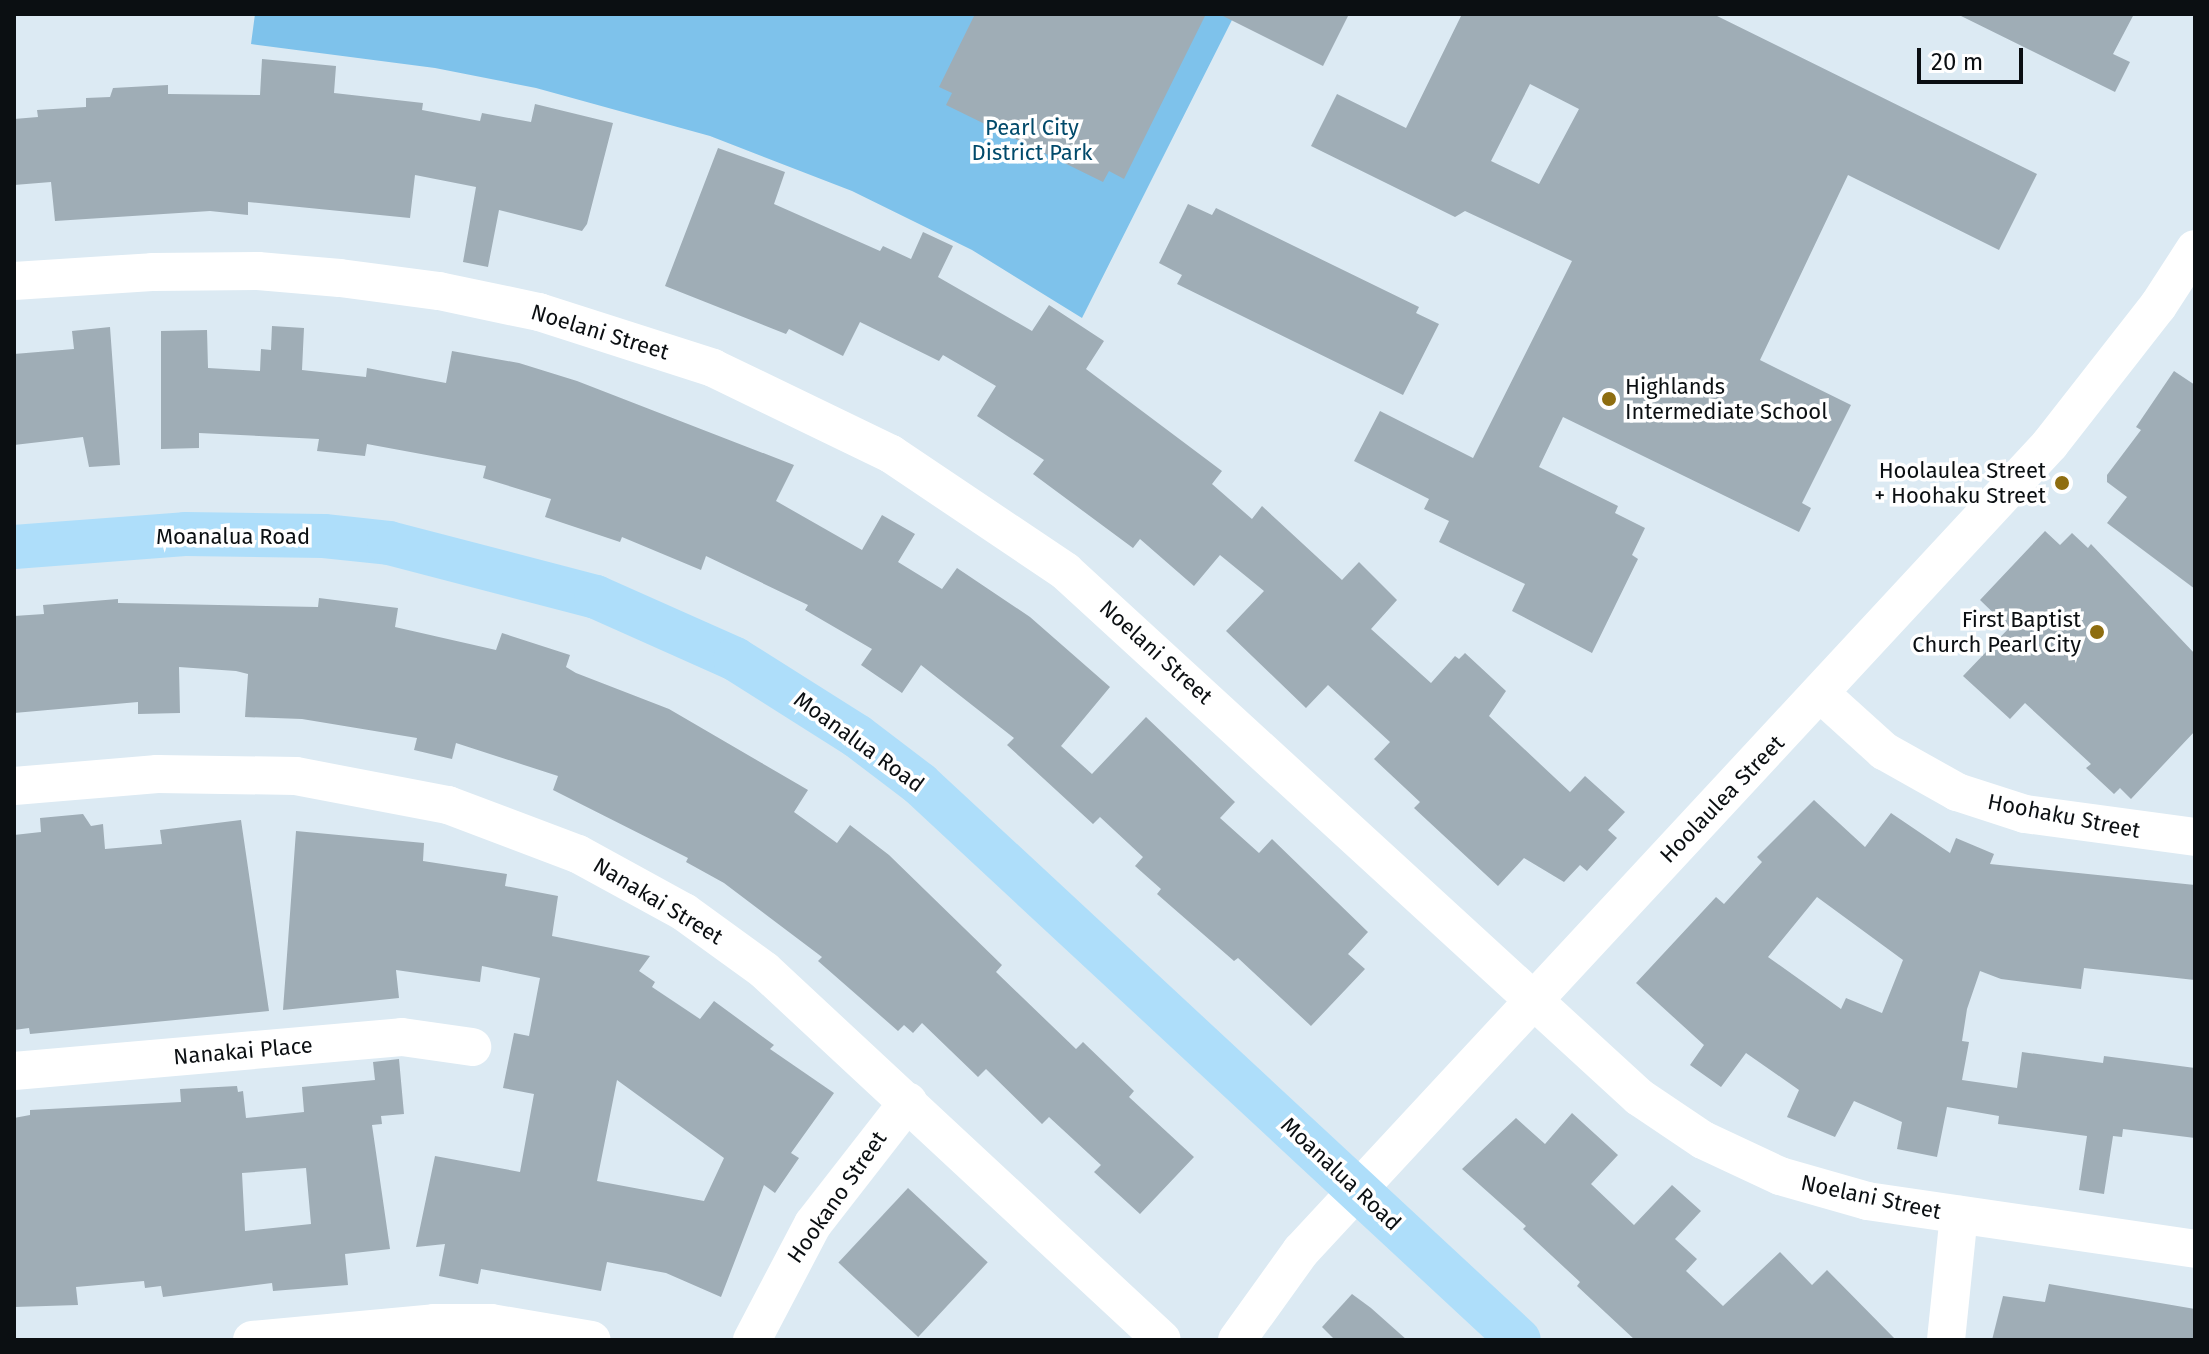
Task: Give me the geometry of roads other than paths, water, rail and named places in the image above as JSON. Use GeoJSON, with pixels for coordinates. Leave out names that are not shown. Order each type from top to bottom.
{"type":"FeatureCollection","features":[{"type":"Feature","properties":{"kind":"main road","name":"Moanalua Road"},"geometry":{"type":"LineString","coordinates":[[14,547],[185,534],[389,543],[526,575],[664,625],[797,695],[920,784],[1519,1340]]}},
{"type":"Feature","properties":{"kind":"street","name":"Hoolaulea Street"},"geometry":{"type":"LineString","coordinates":[[1237,1340],[1301,1251],[1822,695],[2095,391],[2195,249]]}},
{"type":"Feature","properties":{"kind":"street","name":"Noelani Street"},"geometry":{"type":"LineString","coordinates":[[14,281],[258,271],[439,291],[620,334],[713,368],[828,420],[952,491],[1065,571],[1639,1097],[1703,1140],[1819,1189],[1959,1215],[2195,1249]]}},
{"type":"Feature","properties":{"kind":"street","name":"Hoohaku Street"},"geometry":{"type":"LineString","coordinates":[[1822,695],[1884,751],[1957,792],[2025,814],[2195,837]]}},
{"type":"Feature","properties":{"kind":"street","name":"Nanakai Street"},"geometry":{"type":"LineString","coordinates":[[14,786],[157,774],[296,776],[434,802],[517,828],[640,887],[727,942],[908,1102],[1162,1340]]}},
{"type":"Feature","properties":{"kind":"street","name":"Nanakai Place"},"geometry":{"type":"LineString","coordinates":[[14,1071],[402,1037],[472,1047]]}},
{"type":"Feature","properties":{"kind":"street","name":"Hookano Street"},"geometry":{"type":"LineString","coordinates":[[752,1340],[813,1224],[908,1102]]}},
{"type":"Feature","properties":{"kind":"street"},"geometry":{"type":"LineString","coordinates":[[1946,1340],[1959,1215]]}},
{"type":"Feature","properties":{"kind":"street"},"geometry":{"type":"LineString","coordinates":[[252,1340],[491,1323],[592,1340]]}},
{"type":"Feature","properties":{"kind":"place","name":"Highlands Intermediate School"},"geometry":{"type":"Point","coordinates":[1609,399]}},
{"type":"Feature","properties":{"kind":"place","name":"Hoolaulea Street + Hoohaku Street"},"geometry":{"type":"Point","coordinates":[2062,483]}},
{"type":"Feature","properties":{"kind":"place","name":"First Baptist Church Pearl City"},"geometry":{"type":"Point","coordinates":[2097,632]}},
{"type":"Feature","properties":{"kind":"park label","name":"Pearl City District Park"},"geometry":{"type":"Point","coordinates":[1032,140]}}]}
